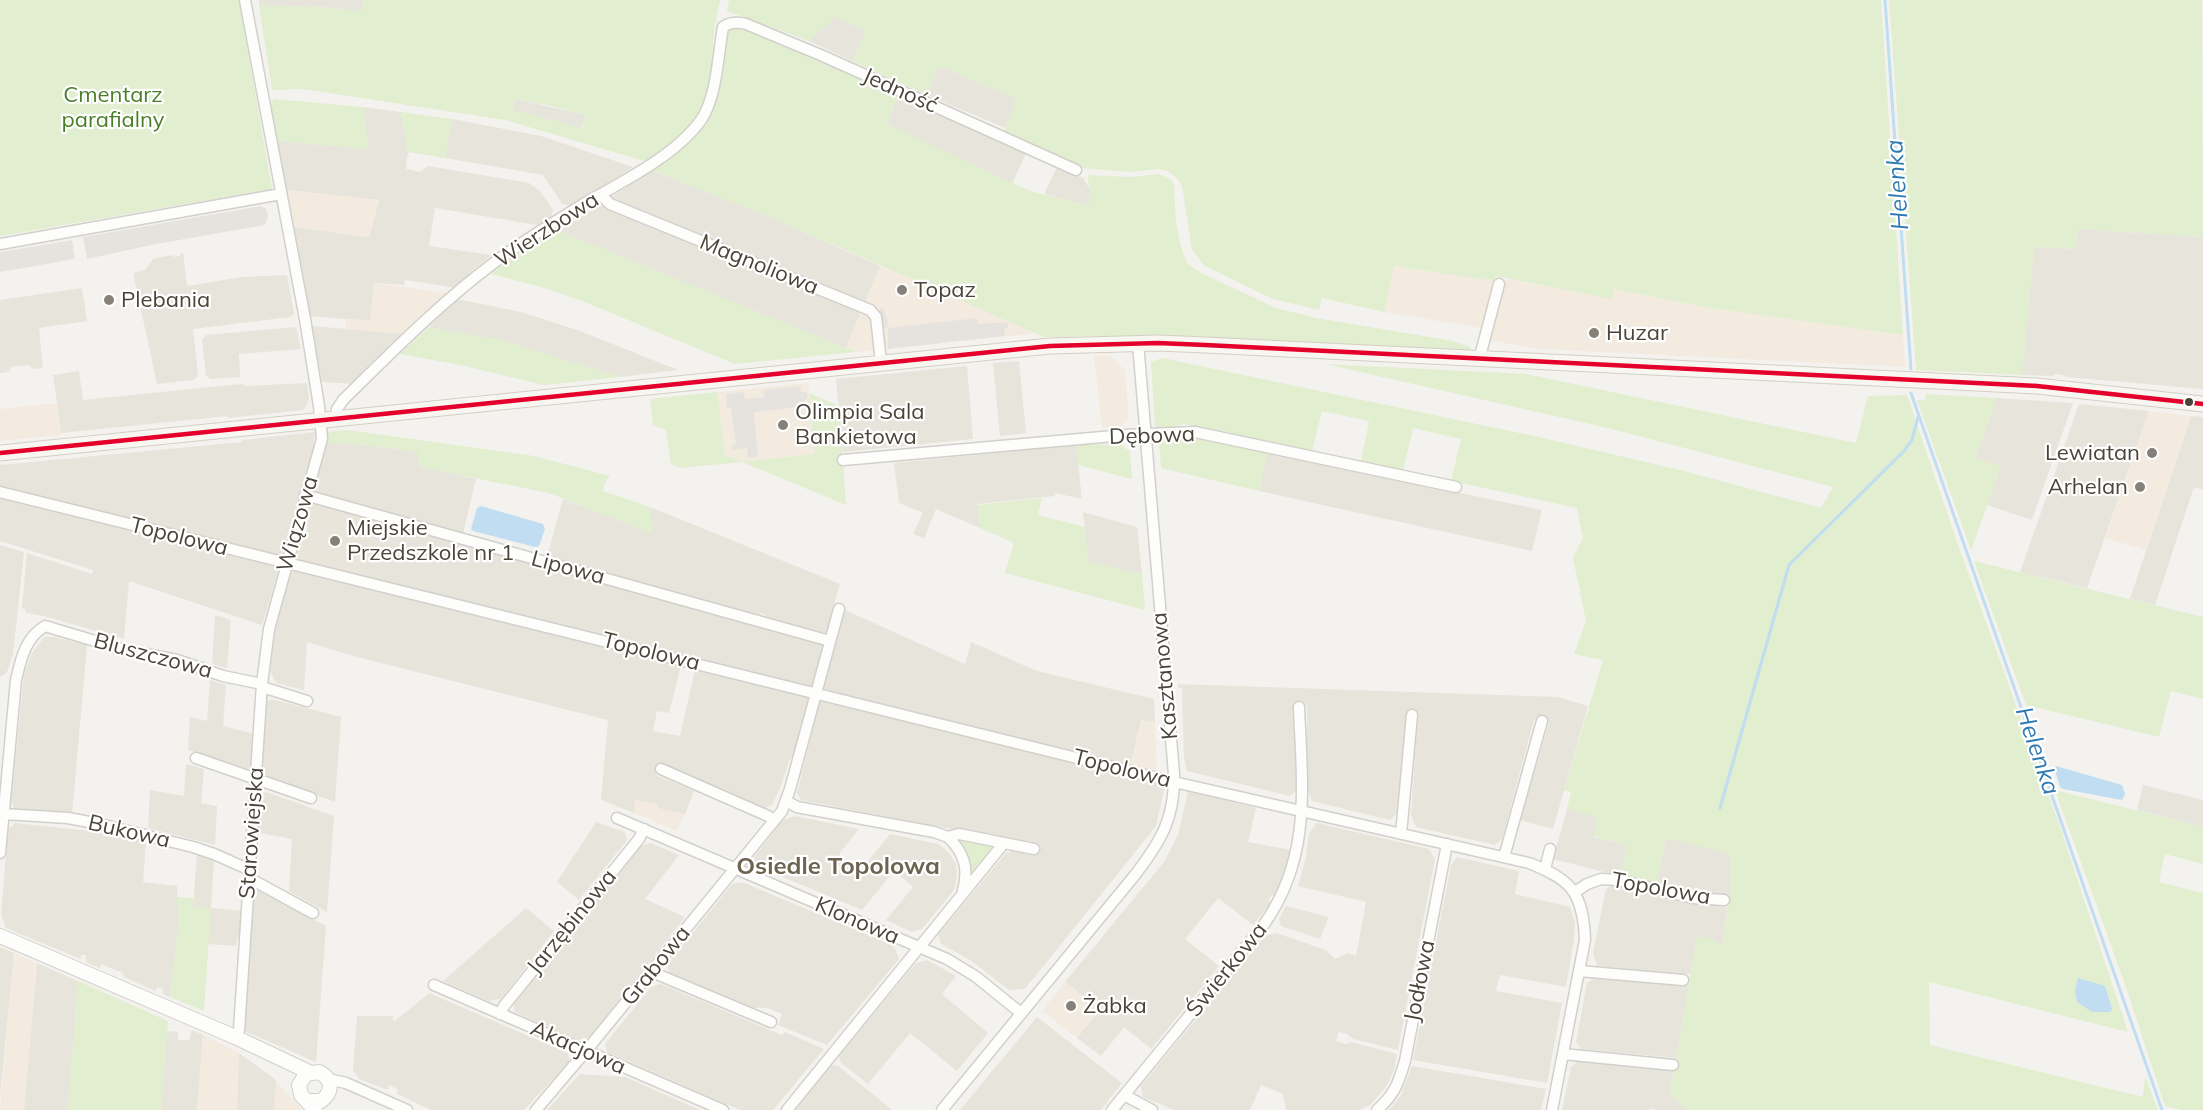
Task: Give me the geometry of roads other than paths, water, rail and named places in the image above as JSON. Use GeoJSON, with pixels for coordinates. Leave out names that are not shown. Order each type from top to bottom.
{"type":"FeatureCollection","features":[{"type":"Feature","properties":{"kind":"main road"},"geometry":{"type":"LineString","coordinates":[[0,453],[881,362],[1050,346],[1138,343],[2037,386],[2203,404]]}},
{"type":"Feature","properties":{"kind":"street","name":"Wiązowa"},"geometry":{"type":"LineString","coordinates":[[245,0],[305,319],[322,439],[269,628]]}},
{"type":"Feature","properties":{"kind":"street","name":"Jedność"},"geometry":{"type":"LineString","coordinates":[[723,27],[736,22],[746,24],[823,56],[1076,170]]}},
{"type":"Feature","properties":{"kind":"street","name":"Wierzbowa"},"geometry":{"type":"LineString","coordinates":[[338,418],[337,409],[343,400],[446,301],[496,261],[560,218],[650,165],[689,133],[707,110],[712,94],[723,27]]}},
{"type":"Feature","properties":{"kind":"street"},"geometry":{"type":"LineString","coordinates":[[0,244],[281,194]]}},
{"type":"Feature","properties":{"kind":"street","name":"Magnoliowa"},"geometry":{"type":"LineString","coordinates":[[601,195],[610,204],[870,310],[876,317],[881,362]]}},
{"type":"Feature","properties":{"kind":"street"},"geometry":{"type":"LineString","coordinates":[[1479,360],[1499,284]]}},
{"type":"Feature","properties":{"kind":"street","name":"Kasztanowa"},"geometry":{"type":"LineString","coordinates":[[942,1110],[1154,850],[1162,838],[1170,816],[1174,782],[1138,343]]}},
{"type":"Feature","properties":{"kind":"street","name":"Dębowa"},"geometry":{"type":"LineString","coordinates":[[843,460],[1125,435],[1195,432],[1456,487]]}},
{"type":"Feature","properties":{"kind":"street","name":"Topolowa"},"geometry":{"type":"LineString","coordinates":[[0,492],[1174,782],[1529,863],[1553,872],[1575,892],[1601,879],[1693,898],[1724,900]]}},
{"type":"Feature","properties":{"kind":"street","name":"Lipowa"},"geometry":{"type":"LineString","coordinates":[[305,495],[830,641]]}},
{"type":"Feature","properties":{"kind":"street","name":"Grabowa"},"geometry":{"type":"LineString","coordinates":[[536,1110],[774,821],[786,801],[839,609]]}},
{"type":"Feature","properties":{"kind":"street","name":"Bluszczowa"},"geometry":{"type":"LineString","coordinates":[[4,814],[16,680],[22,653],[28,641],[36,631],[45,626],[125,650],[177,660],[307,701]]}},
{"type":"Feature","properties":{"kind":"street","name":"Starowiejska"},"geometry":{"type":"LineString","coordinates":[[236,1037],[239,1030],[262,685],[269,628]]}},
{"type":"Feature","properties":{"kind":"street"},"geometry":{"type":"LineString","coordinates":[[1299,707],[1302,810]]}},
{"type":"Feature","properties":{"kind":"street"},"geometry":{"type":"LineString","coordinates":[[1401,834],[1412,715]]}},
{"type":"Feature","properties":{"kind":"street"},"geometry":{"type":"LineString","coordinates":[[1504,857],[1542,721]]}},
{"type":"Feature","properties":{"kind":"street"},"geometry":{"type":"LineString","coordinates":[[196,758],[311,798]]}},
{"type":"Feature","properties":{"kind":"street"},"geometry":{"type":"LineString","coordinates":[[661,769],[768,816],[774,821]]}},
{"type":"Feature","properties":{"kind":"street"},"geometry":{"type":"LineString","coordinates":[[786,801],[797,807],[934,832],[948,837],[958,847],[965,860],[967,877],[961,896]]}},
{"type":"Feature","properties":{"kind":"street","name":"Świerkowa"},"geometry":{"type":"LineString","coordinates":[[1112,1110],[1266,923],[1277,906],[1289,882],[1297,853],[1302,810]]}},
{"type":"Feature","properties":{"kind":"street"},"geometry":{"type":"LineString","coordinates":[[0,854],[4,814]]}},
{"type":"Feature","properties":{"kind":"street","name":"Bukowa"},"geometry":{"type":"LineString","coordinates":[[4,814],[68,818],[203,851],[249,874],[313,913]]}},
{"type":"Feature","properties":{"kind":"street","name":"Klonowa"},"geometry":{"type":"LineString","coordinates":[[617,818],[947,959],[975,976],[1021,1013]]}},
{"type":"Feature","properties":{"kind":"street","name":"Jarzębinowa"},"geometry":{"type":"LineString","coordinates":[[500,1014],[504,1006],[639,839],[644,829]]}},
{"type":"Feature","properties":{"kind":"street"},"geometry":{"type":"LineString","coordinates":[[948,837],[960,834],[1034,849]]}},
{"type":"Feature","properties":{"kind":"street"},"geometry":{"type":"LineString","coordinates":[[787,1110],[1004,843]]}},
{"type":"Feature","properties":{"kind":"street","name":"Jodłowa"},"geometry":{"type":"LineString","coordinates":[[1377,1110],[1389,1100],[1398,1086],[1405,1061],[1447,844]]}},
{"type":"Feature","properties":{"kind":"street"},"geometry":{"type":"LineString","coordinates":[[1545,869],[1550,849]]}},
{"type":"Feature","properties":{"kind":"street"},"geometry":{"type":"LineString","coordinates":[[1552,1110],[1585,940],[1584,918],[1575,892]]}},
{"type":"Feature","properties":{"kind":"street"},"geometry":{"type":"LineString","coordinates":[[0,936],[236,1037],[309,1072],[319,1072],[328,1079],[346,1083],[407,1110]]}},
{"type":"Feature","properties":{"kind":"street"},"geometry":{"type":"LineString","coordinates":[[652,970],[771,1022]]}},
{"type":"Feature","properties":{"kind":"street"},"geometry":{"type":"LineString","coordinates":[[1578,971],[1683,980]]}},
{"type":"Feature","properties":{"kind":"street","name":"Akacjowa"},"geometry":{"type":"LineString","coordinates":[[434,985],[723,1110]]}},
{"type":"Feature","properties":{"kind":"street"},"geometry":{"type":"LineString","coordinates":[[262,1050],[299,1085],[301,1095],[312,1106],[318,1102],[327,1101],[342,1089],[362,1091]]}},
{"type":"Feature","properties":{"kind":"street"},"geometry":{"type":"LineString","coordinates":[[1563,1054],[1673,1065]]}},
{"type":"Feature","properties":{"kind":"street"},"geometry":{"type":"LineString","coordinates":[[299,1085],[303,1076],[309,1072]]}},
{"type":"Feature","properties":{"kind":"street"},"geometry":{"type":"LineString","coordinates":[[327,1101],[330,1086],[328,1079]]}},
{"type":"Feature","properties":{"kind":"street"},"geometry":{"type":"LineString","coordinates":[[1124,1095],[1152,1110]]}},
{"type":"Feature","properties":{"kind":"water"},"geometry":{"type":"Polygon","coordinates":[[[481,506],[543,524],[545,529],[539,546],[535,547],[473,531],[471,529],[477,508],[481,506]]]}},
{"type":"Feature","properties":{"kind":"water"},"geometry":{"type":"Polygon","coordinates":[[[2056,766],[2122,785],[2125,794],[2122,800],[2063,789],[2060,787],[2054,768],[2056,766]]]}},
{"type":"Feature","properties":{"kind":"water"},"geometry":{"type":"Polygon","coordinates":[[[2078,978],[2105,986],[2112,1009],[2110,1012],[2092,1012],[2077,1002],[2075,989],[2078,978]]]}},
{"type":"Feature","properties":{"kind":"waterway","name":"Helenka"},"geometry":{"type":"LineString","coordinates":[[1885,0],[1911,369]]}},
{"type":"Feature","properties":{"kind":"waterway","name":"Helenka"},"geometry":{"type":"LineString","coordinates":[[1911,393],[2162,1110]]}},
{"type":"Feature","properties":{"kind":"waterway"},"geometry":{"type":"LineString","coordinates":[[1720,808],[1789,565],[1904,451],[1912,440],[1918,417]]}},
{"type":"Feature","properties":{"kind":"place","name":"Topaz"},"geometry":{"type":"Point","coordinates":[902,290]}},
{"type":"Feature","properties":{"kind":"place","name":"Plebania"},"geometry":{"type":"Point","coordinates":[109,300]}},
{"type":"Feature","properties":{"kind":"place","name":"Huzar"},"geometry":{"type":"Point","coordinates":[1594,333]}},
{"type":"Feature","properties":{"kind":"place","name":"Olimpia Sala Bankietowa"},"geometry":{"type":"Point","coordinates":[783,425]}},
{"type":"Feature","properties":{"kind":"place","name":"Lewiatan"},"geometry":{"type":"Point","coordinates":[2152,453]}},
{"type":"Feature","properties":{"kind":"place","name":"Arhelan"},"geometry":{"type":"Point","coordinates":[2140,487]}},
{"type":"Feature","properties":{"kind":"place","name":"Miejskie Przedszkole nr 1"},"geometry":{"type":"Point","coordinates":[335,541]}},
{"type":"Feature","properties":{"kind":"place","name":"Żabka"},"geometry":{"type":"Point","coordinates":[1071,1006]}},
{"type":"Feature","properties":{"kind":"district","name":"Osiedle Topolowa"},"geometry":{"type":"Point","coordinates":[838,867]}},
{"type":"Feature","properties":{"kind":"park label","name":"Cmentarz parafialny"},"geometry":{"type":"Point","coordinates":[113,108]}}]}
